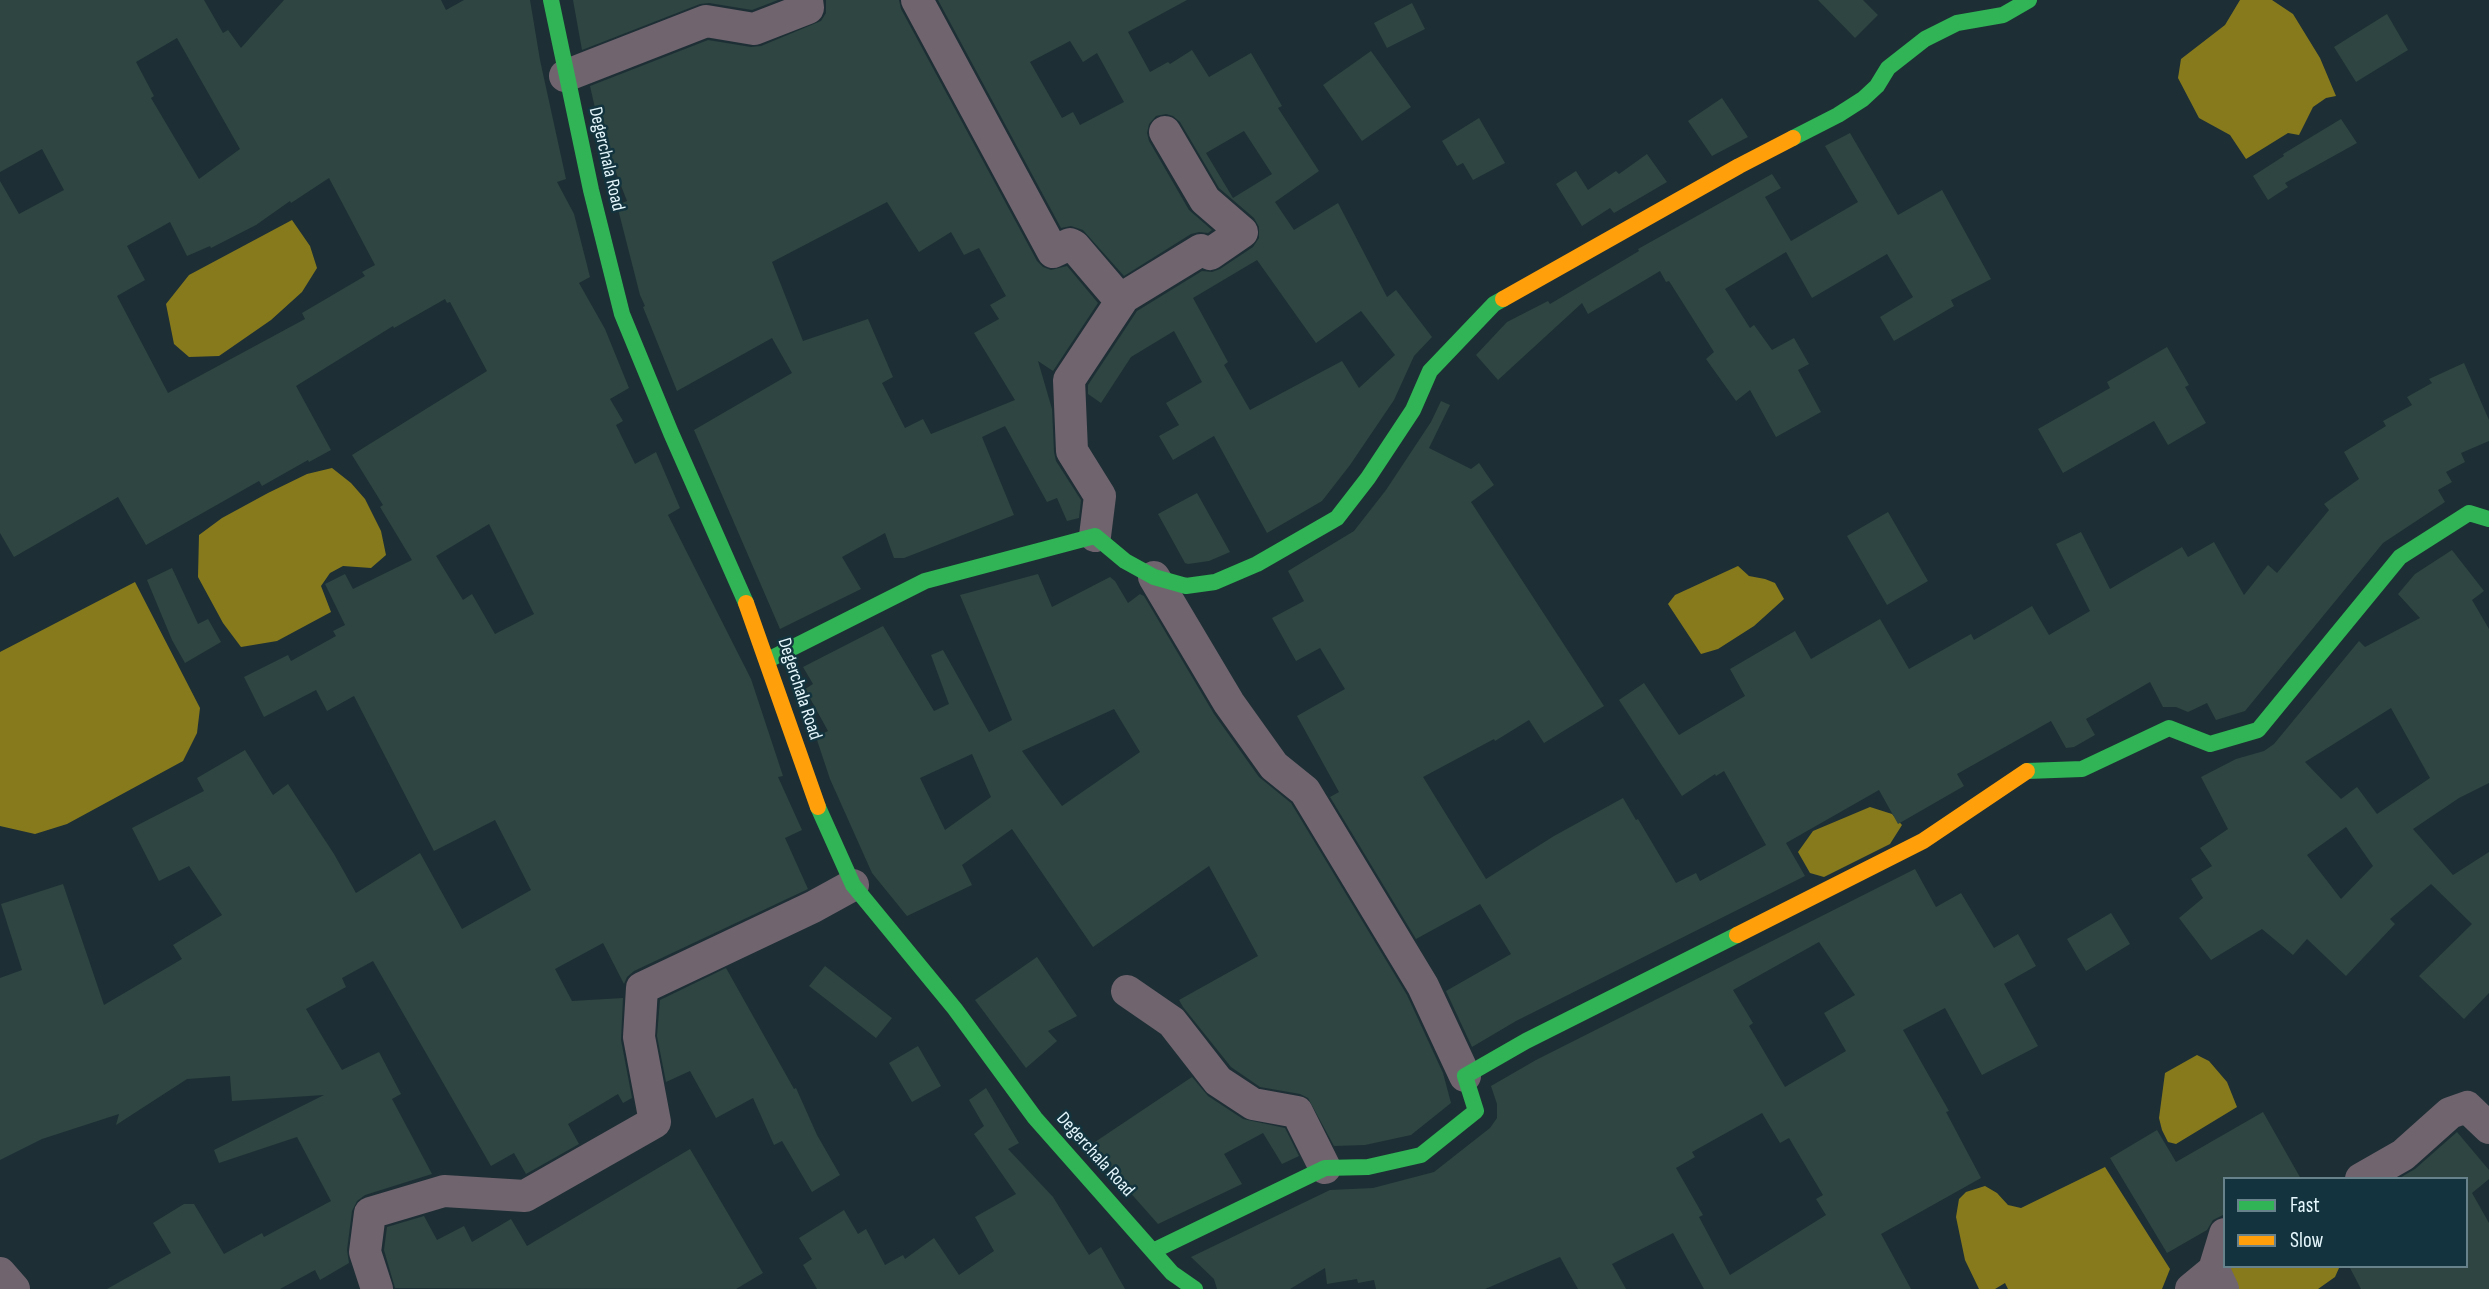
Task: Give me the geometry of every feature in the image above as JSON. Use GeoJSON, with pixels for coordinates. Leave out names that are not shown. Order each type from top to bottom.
{"type":"FeatureCollection","features":[{"type":"Feature","properties":{"kind":"street","name":"Degerchala Road"},"geometry":{"type":"LineString","coordinates":[[551,0],[565,76],[622,314],[755,623],[810,788],[853,885],[955,1009],[1035,1118],[1172,1273],[1195,1289]]}},
{"type":"Feature","properties":{"kind":"street"},"geometry":{"type":"LineString","coordinates":[[565,76],[705,21],[754,29],[808,8],[807,0]]}},
{"type":"Feature","properties":{"kind":"street"},"geometry":{"type":"LineString","coordinates":[[917,0],[1053,252],[1070,244],[1074,246],[1121,301]]}},
{"type":"Feature","properties":{"kind":"street"},"geometry":{"type":"LineString","coordinates":[[1095,536],[1125,561],[1154,577],[1186,586],[1215,582],[1257,564],[1337,518],[1368,478],[1413,410],[1430,371],[1493,304],[1546,277],[1739,166],[1838,115],[1863,99],[1877,86],[1888,68],[1925,39],[1957,23],[2003,15],[2029,0]]}},
{"type":"Feature","properties":{"kind":"street"},"geometry":{"type":"LineString","coordinates":[[1095,536],[1100,496],[1072,451],[1069,380],[1124,297],[1201,250],[1210,254],[1242,232],[1206,200],[1165,132]]}},
{"type":"Feature","properties":{"kind":"street"},"geometry":{"type":"LineString","coordinates":[[1465,1076],[1526,1041],[1923,841],[2024,771],[2082,769],[2169,729],[2210,744],[2258,730],[2400,557],[2469,513],[2489,519]]}},
{"type":"Feature","properties":{"kind":"street"},"geometry":{"type":"LineString","coordinates":[[768,660],[925,581],[1095,536]]}},
{"type":"Feature","properties":{"kind":"street"},"geometry":{"type":"LineString","coordinates":[[1153,1251],[1325,1168],[1368,1167],[1421,1155],[1476,1111],[1465,1076],[1423,986],[1305,791],[1273,766],[1229,703],[1154,577]]}},
{"type":"Feature","properties":{"kind":"street"},"geometry":{"type":"LineString","coordinates":[[377,1289],[365,1252],[370,1213],[444,1191],[525,1196],[655,1122],[639,1037],[642,988],[813,907],[853,885]]}},
{"type":"Feature","properties":{"kind":"street"},"geometry":{"type":"LineString","coordinates":[[1127,991],[1172,1022],[1218,1081],[1253,1104],[1297,1112],[1325,1168]]}},
{"type":"Feature","properties":{"kind":"street"},"geometry":{"type":"LineString","coordinates":[[2364,1177],[2403,1155],[2450,1113],[2467,1107],[2489,1128]]}},
{"type":"Feature","properties":{"kind":"street"},"geometry":{"type":"LineString","coordinates":[[2209,1283],[2223,1240]]}},
{"type":"Feature","properties":{"kind":"street"},"geometry":{"type":"LineString","coordinates":[[0,1273],[14,1289]]}},
{"type":"Feature","properties":{"kind":"shaded area"},"geometry":{"type":"Polygon","coordinates":[[[2240,0],[2272,0],[2293,14],[2320,58],[2336,96],[2326,98],[2313,107],[2299,135],[2288,133],[2246,159],[2230,135],[2199,118],[2178,78],[2181,59],[2225,25],[2240,0]]]}},
{"type":"Feature","properties":{"kind":"shaded area"},"geometry":{"type":"Polygon","coordinates":[[[292,220],[310,246],[317,268],[302,292],[271,320],[219,356],[189,357],[174,344],[166,304],[189,275],[292,220]]]}},
{"type":"Feature","properties":{"kind":"shaded area"},"geometry":{"type":"Polygon","coordinates":[[[332,468],[365,499],[381,531],[386,555],[371,568],[343,566],[330,573],[321,586],[331,612],[277,641],[241,647],[223,623],[198,577],[199,535],[222,518],[268,493],[307,474],[332,468]]]}},
{"type":"Feature","properties":{"kind":"shaded area"},"geometry":{"type":"Polygon","coordinates":[[[1738,566],[1749,576],[1775,583],[1784,599],[1754,626],[1718,649],[1701,654],[1668,604],[1675,595],[1738,566]]]}},
{"type":"Feature","properties":{"kind":"shaded area"},"geometry":{"type":"Polygon","coordinates":[[[135,582],[200,708],[197,733],[183,761],[67,824],[35,834],[0,826],[0,652],[135,582]]]}},
{"type":"Feature","properties":{"kind":"shaded area"},"geometry":{"type":"Polygon","coordinates":[[[1870,807],[1892,814],[1902,825],[1890,844],[1824,877],[1810,873],[1798,852],[1813,831],[1870,807]]]}},
{"type":"Feature","properties":{"kind":"shaded area"},"geometry":{"type":"Polygon","coordinates":[[[2197,1055],[2209,1061],[2227,1082],[2237,1107],[2176,1144],[2168,1142],[2159,1118],[2165,1073],[2197,1055]]]}},
{"type":"Feature","properties":{"kind":"shaded area"},"geometry":{"type":"Polygon","coordinates":[[[2105,1167],[2170,1269],[2162,1289],[2008,1289],[2005,1283],[1995,1289],[1979,1289],[1965,1260],[1956,1217],[1959,1199],[1966,1192],[1985,1186],[1997,1193],[2008,1205],[2021,1208],[2105,1167]]]}},
{"type":"Feature","properties":{"kind":"shaded area"},"geometry":{"type":"Polygon","coordinates":[[[2225,1268],[2339,1268],[2335,1277],[2318,1289],[2229,1289],[2225,1268]]]}},
{"type":"Feature","properties":{"kind":"building"},"geometry":{"type":"Polygon","coordinates":[[[0,0],[204,0],[223,33],[228,30],[241,48],[284,0],[441,0],[446,10],[464,0],[530,0],[566,179],[557,182],[574,214],[590,277],[579,283],[605,329],[629,388],[610,399],[623,421],[616,425],[635,464],[656,452],[680,508],[668,515],[751,679],[783,776],[778,777],[802,830],[785,838],[808,889],[634,971],[624,984],[603,943],[555,969],[572,1001],[623,998],[621,1040],[632,1098],[623,1103],[618,1094],[568,1124],[579,1144],[526,1174],[514,1153],[491,1166],[373,961],[342,978],[346,987],[306,1009],[342,1070],[379,1052],[401,1094],[392,1099],[432,1174],[365,1195],[357,1201],[352,1211],[347,1250],[349,1263],[320,1280],[315,1270],[280,1289],[107,1289],[171,1253],[153,1223],[184,1204],[194,1204],[224,1254],[262,1233],[264,1237],[331,1201],[297,1137],[219,1163],[214,1150],[324,1095],[232,1101],[230,1076],[187,1079],[116,1125],[119,1114],[42,1139],[0,1160],[0,978],[22,970],[1,904],[63,884],[104,1005],[182,959],[173,945],[222,915],[189,866],[159,881],[132,828],[204,791],[197,778],[245,750],[273,795],[288,784],[356,893],[420,853],[462,929],[531,890],[495,820],[434,851],[354,696],[327,711],[316,690],[264,717],[244,677],[288,655],[291,661],[336,636],[333,631],[345,625],[325,584],[345,574],[353,589],[412,560],[380,507],[383,505],[352,455],[487,371],[450,302],[447,303],[445,299],[394,328],[393,326],[296,386],[331,450],[262,486],[259,481],[146,545],[118,497],[14,557],[0,533],[0,181],[19,214],[64,190],[42,149],[0,172],[0,0]],[[177,38],[136,62],[154,96],[151,98],[199,179],[240,149],[177,38]],[[329,178],[291,203],[290,201],[256,225],[211,248],[210,246],[187,256],[170,222],[127,246],[145,280],[117,296],[168,393],[305,319],[302,313],[365,276],[362,272],[375,265],[329,178]],[[489,524],[436,556],[463,600],[472,594],[495,634],[534,614],[489,524]]]}},
{"type":"Feature","properties":{"kind":"building"},"geometry":{"type":"Polygon","coordinates":[[[573,0],[778,0],[752,10],[700,4],[582,50],[573,0]]]}},
{"type":"Feature","properties":{"kind":"building"},"geometry":{"type":"Polygon","coordinates":[[[826,0],[899,0],[901,9],[1037,261],[1051,270],[1067,266],[1098,303],[1053,371],[1038,361],[1052,409],[1056,461],[1081,500],[1079,518],[1067,521],[1057,498],[1047,502],[1005,426],[982,437],[1014,515],[904,558],[894,558],[885,533],[842,557],[861,589],[780,629],[694,430],[792,373],[772,338],[677,391],[643,307],[645,306],[617,205],[627,201],[611,160],[607,161],[590,86],[708,40],[751,47],[761,46],[821,21],[826,13],[826,0]],[[887,202],[772,262],[803,341],[868,319],[893,377],[882,383],[905,428],[923,419],[931,434],[1015,400],[974,333],[999,319],[990,305],[1006,296],[979,248],[964,255],[951,232],[919,252],[887,202]]]}},
{"type":"Feature","properties":{"kind":"building"},"geometry":{"type":"Polygon","coordinates":[[[938,0],[1187,0],[1128,32],[1150,72],[1168,62],[1170,64],[1192,50],[1209,77],[1251,53],[1282,106],[1278,108],[1319,171],[1275,202],[1294,230],[1338,203],[1387,297],[1396,290],[1432,337],[1414,356],[1394,400],[1322,501],[1267,533],[1214,436],[1173,460],[1159,436],[1179,425],[1166,403],[1202,382],[1174,331],[1131,357],[1101,403],[1088,394],[1088,385],[1137,311],[1202,271],[1220,269],[1253,247],[1259,238],[1259,227],[1254,218],[1219,188],[1180,122],[1166,114],[1156,116],[1149,124],[1149,141],[1189,210],[1212,230],[1208,233],[1191,234],[1124,276],[1083,230],[1071,226],[1061,228],[938,0]],[[1070,41],[1030,62],[1062,118],[1073,112],[1080,125],[1124,102],[1097,53],[1083,62],[1070,41]],[[1244,131],[1206,153],[1233,198],[1272,174],[1244,131]],[[1257,260],[1193,298],[1228,362],[1224,365],[1250,410],[1342,361],[1359,388],[1395,355],[1361,311],[1316,343],[1257,260]]]}},
{"type":"Feature","properties":{"kind":"building"},"geometry":{"type":"Polygon","coordinates":[[[1818,0],[1863,0],[1878,15],[1855,38],[1818,0]]]}},
{"type":"Feature","properties":{"kind":"building"},"geometry":{"type":"Polygon","coordinates":[[[1412,3],[1425,29],[1387,48],[1374,23],[1412,3]]]}},
{"type":"Feature","properties":{"kind":"building"},"geometry":{"type":"Polygon","coordinates":[[[2387,14],[2408,50],[2356,82],[2334,47],[2387,14]]]}},
{"type":"Feature","properties":{"kind":"building"},"geometry":{"type":"Polygon","coordinates":[[[1371,51],[1411,107],[1362,141],[1323,85],[1371,51]]]}},
{"type":"Feature","properties":{"kind":"building"},"geometry":{"type":"Polygon","coordinates":[[[1722,98],[1748,137],[1712,156],[1688,121],[1722,98]]]}},
{"type":"Feature","properties":{"kind":"building"},"geometry":{"type":"Polygon","coordinates":[[[1479,118],[1505,163],[1473,180],[1463,163],[1457,166],[1442,141],[1479,118]]]}},
{"type":"Feature","properties":{"kind":"building"},"geometry":{"type":"Polygon","coordinates":[[[2341,119],[2357,143],[2285,183],[2288,187],[2268,200],[2253,176],[2284,156],[2283,154],[2341,119]]]}},
{"type":"Feature","properties":{"kind":"building"},"geometry":{"type":"Polygon","coordinates":[[[1850,133],[1898,215],[1942,190],[1991,279],[1951,300],[1954,306],[1894,341],[1880,317],[1913,297],[1887,254],[1812,298],[1786,252],[1725,289],[1750,328],[1754,325],[1772,350],[1794,338],[1809,364],[1798,370],[1821,412],[1776,437],[1750,390],[1736,401],[1706,359],[1714,352],[1660,271],[1588,314],[1582,303],[1498,380],[1476,355],[1507,322],[1548,301],[1550,304],[1639,251],[1638,249],[1772,174],[1781,188],[1765,197],[1791,241],[1858,202],[1825,146],[1850,133]]]}},
{"type":"Feature","properties":{"kind":"building"},"geometry":{"type":"Polygon","coordinates":[[[1647,154],[1667,182],[1614,213],[1610,208],[1582,226],[1556,184],[1576,171],[1588,190],[1616,171],[1619,174],[1647,154]]]}},
{"type":"Feature","properties":{"kind":"building"},"geometry":{"type":"Polygon","coordinates":[[[2167,347],[2189,385],[2185,387],[2206,423],[2168,445],[2154,421],[2063,473],[2038,429],[2110,388],[2107,382],[2167,347]]]}},
{"type":"Feature","properties":{"kind":"building"},"geometry":{"type":"Polygon","coordinates":[[[2464,363],[2489,420],[2489,441],[2461,453],[2465,462],[2446,472],[2452,482],[2438,490],[2445,502],[2383,543],[2245,711],[2216,720],[2207,703],[2188,712],[2176,707],[2163,707],[2150,682],[2086,719],[2095,735],[2074,747],[2066,748],[2051,721],[1957,774],[1964,786],[1898,824],[1879,790],[1786,843],[1805,876],[1516,1021],[1472,1047],[1446,991],[1511,954],[1480,904],[1416,939],[1330,797],[1339,792],[1297,716],[1345,689],[1320,648],[1296,661],[1272,618],[1304,601],[1288,571],[1354,531],[1386,490],[1431,422],[1441,401],[1450,405],[1429,448],[1471,469],[1479,463],[1494,485],[1471,502],[1604,706],[1544,743],[1529,720],[1495,741],[1494,739],[1423,777],[1486,879],[1554,836],[1623,798],[1676,883],[1696,873],[1700,881],[1766,845],[1724,771],[1682,796],[1619,700],[1644,683],[1679,735],[1745,696],[1730,669],[1795,631],[1811,659],[1880,619],[1909,669],[1971,634],[1974,640],[2032,606],[2049,635],[2090,611],[2056,544],[2081,532],[2110,589],[2182,547],[2188,557],[2214,542],[2244,595],[2268,565],[2277,573],[2329,510],[2324,504],[2359,479],[2344,452],[2386,426],[2383,421],[2412,405],[2407,397],[2432,383],[2429,379],[2464,363]]]}},
{"type":"Feature","properties":{"kind":"building"},"geometry":{"type":"Polygon","coordinates":[[[1197,493],[1230,552],[1209,561],[1188,564],[1158,514],[1197,493]]]}},
{"type":"Feature","properties":{"kind":"building"},"geometry":{"type":"Polygon","coordinates":[[[1888,512],[1928,581],[1887,605],[1847,536],[1888,512]]]}},
{"type":"Feature","properties":{"kind":"building"},"geometry":{"type":"Polygon","coordinates":[[[2452,550],[2484,591],[2472,600],[2489,629],[2489,783],[2459,798],[2413,829],[2453,875],[2489,852],[2489,993],[2464,1019],[2419,976],[2472,924],[2431,884],[2390,919],[2395,924],[2346,976],[2307,939],[2293,955],[2262,929],[2211,960],[2179,918],[2203,898],[2191,879],[2212,866],[2200,848],[2228,829],[2201,777],[2236,759],[2264,751],[2274,744],[2359,641],[2365,647],[2420,618],[2398,594],[2415,574],[2452,550]],[[2391,708],[2305,762],[2341,799],[2357,787],[2377,814],[2430,778],[2391,708]],[[2346,827],[2307,855],[2341,899],[2373,866],[2346,827]]]}},
{"type":"Feature","properties":{"kind":"building"},"geometry":{"type":"Polygon","coordinates":[[[172,568],[198,624],[208,619],[221,642],[185,663],[172,640],[147,580],[172,568]]]}},
{"type":"Feature","properties":{"kind":"building"},"geometry":{"type":"Polygon","coordinates":[[[1038,574],[1052,607],[1110,577],[1128,603],[1140,594],[1144,596],[1214,714],[1259,777],[1291,803],[1407,995],[1443,1073],[1451,1103],[1411,1135],[1365,1145],[1334,1146],[1308,1098],[1300,1094],[1260,1087],[1231,1067],[1179,1000],[1258,956],[1209,866],[1093,947],[1012,829],[962,865],[972,885],[907,916],[872,873],[830,779],[816,737],[828,731],[805,689],[813,684],[803,667],[883,626],[934,711],[949,704],[931,655],[943,650],[989,732],[1012,720],[960,595],[1038,574]],[[1114,709],[1022,751],[1062,806],[1140,752],[1114,709]],[[972,754],[920,778],[945,830],[991,797],[972,754]]]}},
{"type":"Feature","properties":{"kind":"building"},"geometry":{"type":"Polygon","coordinates":[[[1915,869],[1936,907],[1961,893],[1994,948],[2018,934],[2036,966],[2004,984],[2038,1046],[1982,1075],[1945,1008],[1903,1030],[1949,1111],[1946,1112],[1981,1178],[1881,1234],[1911,1289],[1704,1289],[1673,1233],[1612,1264],[1626,1289],[1578,1289],[1560,1257],[1485,1289],[1376,1289],[1374,1280],[1358,1283],[1357,1279],[1327,1284],[1325,1268],[1290,1289],[1217,1289],[1214,1279],[1191,1257],[1330,1190],[1373,1188],[1434,1172],[1490,1128],[1497,1118],[1497,1104],[1491,1086],[1536,1060],[1915,869]],[[1819,942],[1733,990],[1753,1023],[1749,1026],[1785,1087],[1846,1051],[1824,1013],[1855,995],[1819,942]],[[1762,1113],[1692,1152],[1695,1157],[1676,1168],[1703,1215],[1699,1217],[1730,1275],[1826,1215],[1816,1199],[1823,1195],[1789,1138],[1780,1143],[1762,1113]]]}},
{"type":"Feature","properties":{"kind":"building"},"geometry":{"type":"Polygon","coordinates":[[[2111,913],[2130,944],[2086,971],[2067,939],[2111,913]]]}},
{"type":"Feature","properties":{"kind":"building"},"geometry":{"type":"Polygon","coordinates":[[[1037,957],[1077,1016],[1048,1031],[1057,1041],[1026,1068],[975,1000],[1037,957]]]}},
{"type":"Feature","properties":{"kind":"building"},"geometry":{"type":"Polygon","coordinates":[[[825,966],[892,1018],[876,1038],[809,986],[825,966]]]}},
{"type":"Feature","properties":{"kind":"building"},"geometry":{"type":"Polygon","coordinates":[[[726,968],[794,1089],[796,1088],[817,1135],[840,1175],[812,1192],[782,1141],[774,1145],[753,1098],[716,1118],[690,1071],[666,1082],[657,1036],[660,1000],[726,968]]]}},
{"type":"Feature","properties":{"kind":"building"},"geometry":{"type":"Polygon","coordinates":[[[918,1046],[941,1086],[912,1102],[889,1063],[918,1046]]]}},
{"type":"Feature","properties":{"kind":"building"},"geometry":{"type":"Polygon","coordinates":[[[1192,1077],[1208,1096],[1243,1119],[1285,1128],[1299,1156],[1282,1164],[1263,1133],[1224,1154],[1242,1184],[1158,1224],[1089,1146],[1192,1077]]]}},
{"type":"Feature","properties":{"kind":"building"},"geometry":{"type":"Polygon","coordinates":[[[986,1088],[1019,1143],[1008,1149],[1053,1197],[1089,1255],[1101,1247],[1125,1289],[817,1289],[803,1265],[812,1259],[799,1238],[844,1210],[858,1234],[866,1229],[885,1265],[903,1255],[905,1259],[934,1238],[959,1275],[994,1251],[975,1217],[1016,1194],[974,1134],[984,1126],[969,1100],[986,1088]]]}},
{"type":"Feature","properties":{"kind":"building"},"geometry":{"type":"Polygon","coordinates":[[[2263,1112],[2300,1177],[2223,1177],[2223,1215],[2213,1220],[2207,1230],[2167,1253],[2110,1158],[2157,1130],[2176,1162],[2263,1112]]]}},
{"type":"Feature","properties":{"kind":"building"},"geometry":{"type":"Polygon","coordinates":[[[2457,1132],[2489,1170],[2489,1179],[2472,1193],[2489,1223],[2489,1289],[2361,1289],[2350,1268],[2468,1268],[2468,1177],[2401,1177],[2415,1169],[2457,1132]]]}},
{"type":"Feature","properties":{"kind":"building"},"geometry":{"type":"Polygon","coordinates":[[[690,1149],[763,1273],[736,1289],[395,1288],[384,1250],[387,1227],[424,1216],[437,1240],[464,1226],[472,1242],[511,1219],[527,1246],[690,1149]]]}},
{"type":"Feature","properties":{"kind":"traffic: fast"},"geometry":{"type":"LineString","coordinates":[[551,0],[591,190],[622,314],[746,603]]}},
{"type":"Feature","properties":{"kind":"traffic: fast"},"geometry":{"type":"LineString","coordinates":[[1793,138],[1863,99],[1877,86],[1888,68],[1925,39],[1957,23],[2003,15],[2029,0]]}},
{"type":"Feature","properties":{"kind":"traffic: fast"},"geometry":{"type":"LineString","coordinates":[[768,660],[925,581],[1095,536],[1125,561],[1154,577],[1186,586],[1215,582],[1257,564],[1337,518],[1368,478],[1413,410],[1430,371],[1494,304],[1503,299]]}},
{"type":"Feature","properties":{"kind":"traffic: fast"},"geometry":{"type":"LineString","coordinates":[[2027,771],[2082,769],[2169,728],[2210,744],[2258,730],[2400,557],[2469,513],[2489,519]]}},
{"type":"Feature","properties":{"kind":"traffic: fast"},"geometry":{"type":"LineString","coordinates":[[818,807],[853,885],[955,1009],[1035,1118],[1172,1273],[1195,1289]]}},
{"type":"Feature","properties":{"kind":"traffic: fast"},"geometry":{"type":"LineString","coordinates":[[1153,1251],[1325,1168],[1368,1167],[1421,1155],[1476,1111],[1465,1076],[1526,1041],[1737,935]]}},
{"type":"Feature","properties":{"kind":"traffic: slow"},"geometry":{"type":"LineString","coordinates":[[1503,299],[1793,138]]}},
{"type":"Feature","properties":{"kind":"traffic: slow"},"geometry":{"type":"LineString","coordinates":[[746,603],[818,807]]}},
{"type":"Feature","properties":{"kind":"traffic: slow"},"geometry":{"type":"LineString","coordinates":[[1737,935],[1923,841],[2027,771]]}}]}
